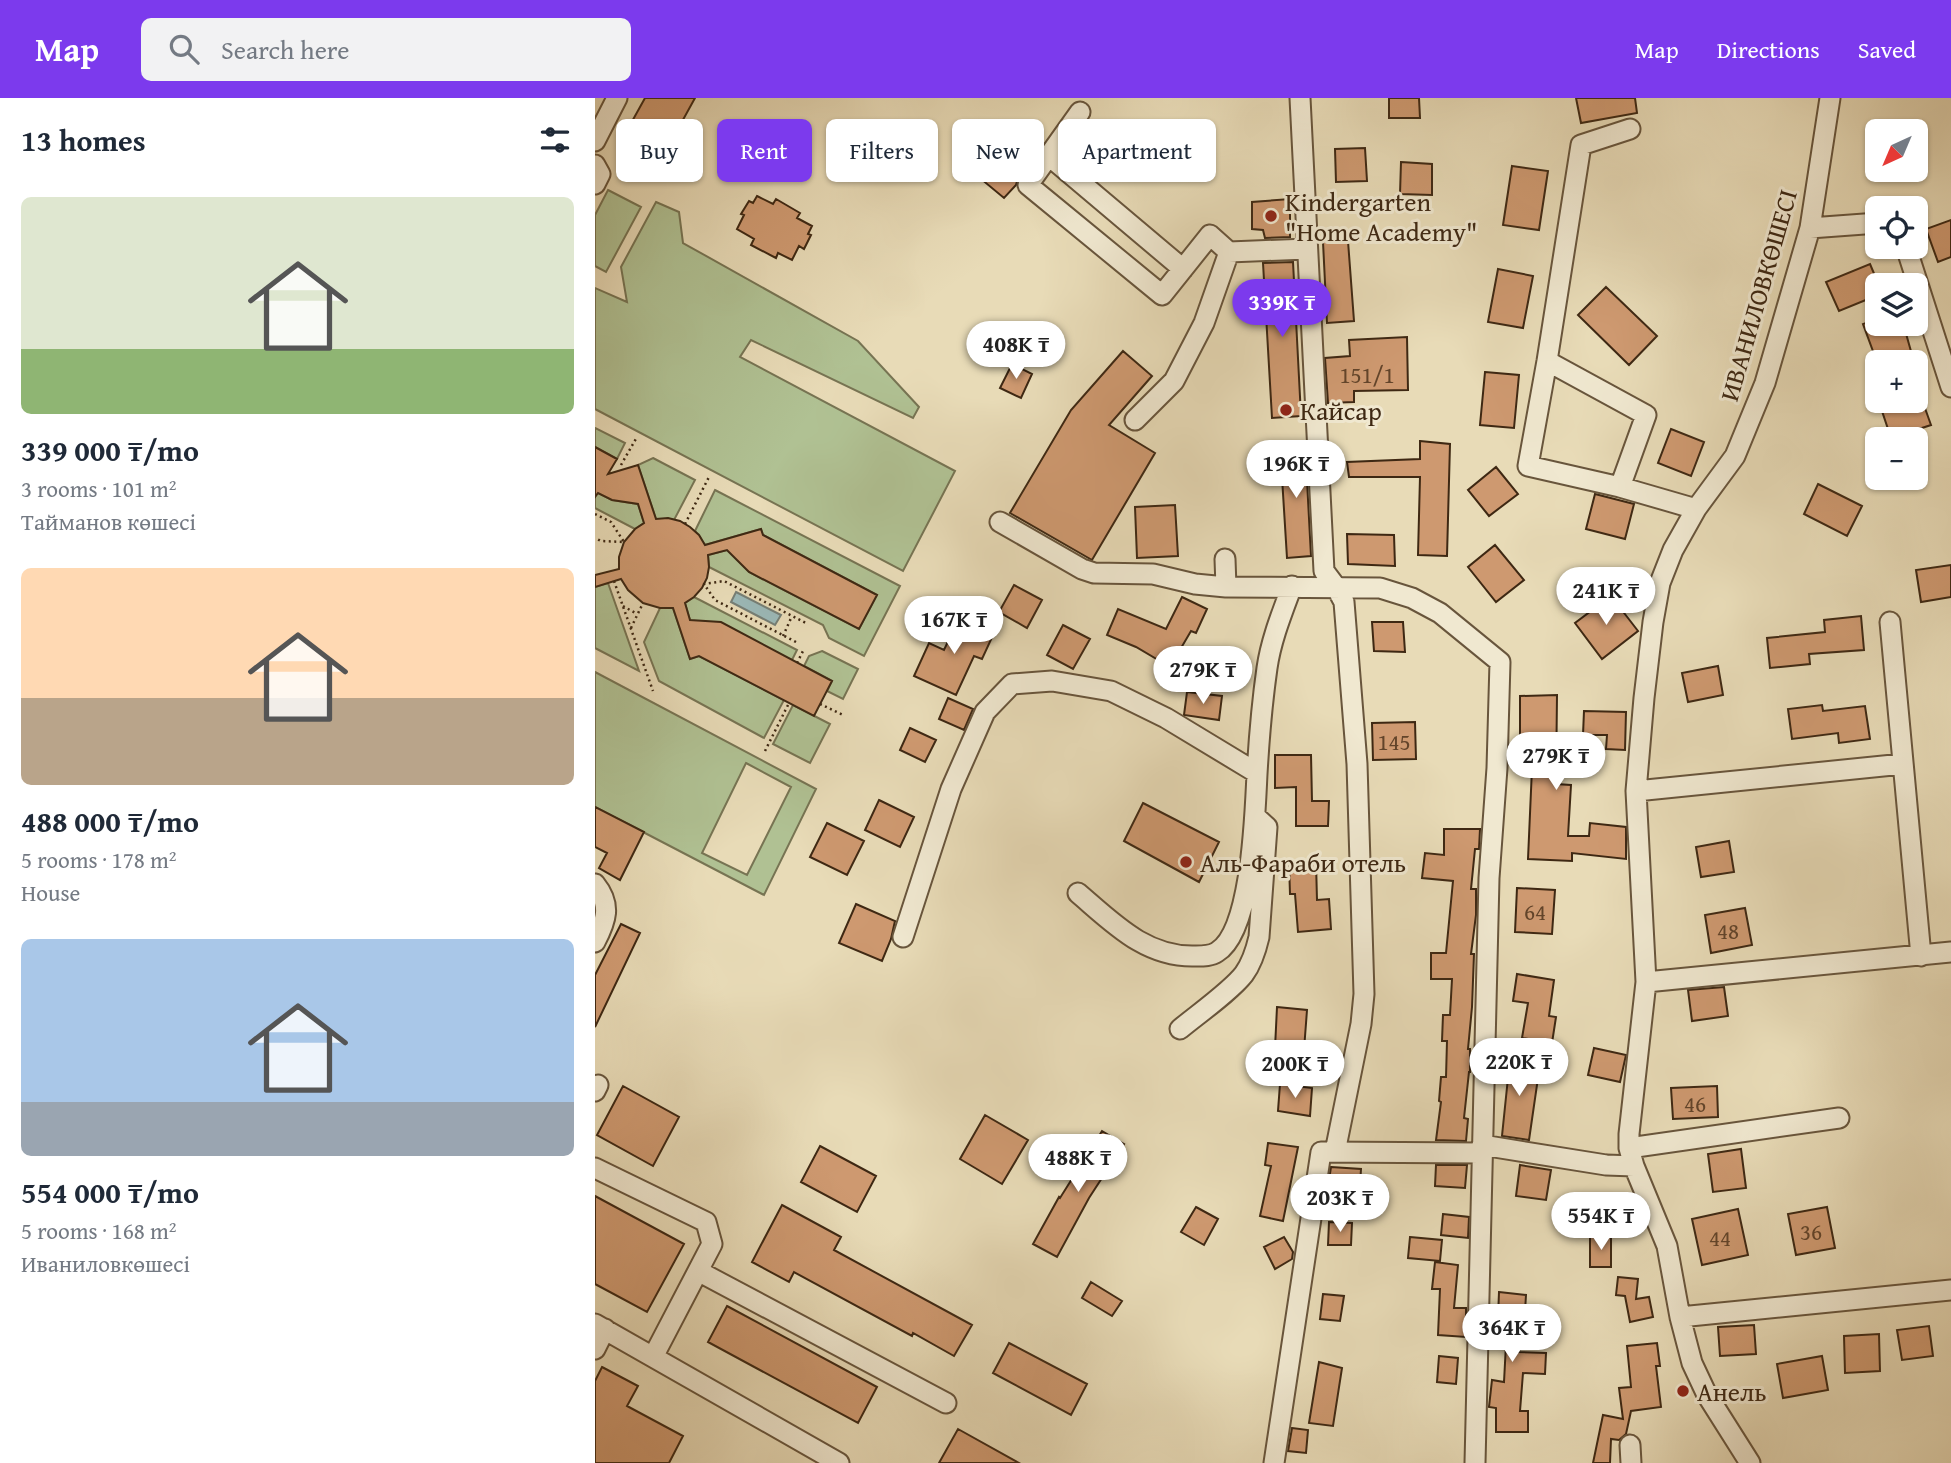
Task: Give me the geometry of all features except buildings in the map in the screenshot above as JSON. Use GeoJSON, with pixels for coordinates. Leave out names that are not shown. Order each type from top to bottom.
{"type":"FeatureCollection","features":[{"type":"Feature","properties":{"kind":"street"},"geometry":{"type":"LineString","coordinates":[[595,141],[617,98]]}},
{"type":"Feature","properties":{"kind":"street"},"geometry":{"type":"LineString","coordinates":[[1300,98],[1324,572],[1344,602],[1357,764],[1364,994],[1361,1024],[1335,1152]]}},
{"type":"Feature","properties":{"kind":"street","name":"ИВАНИЛОВКӨШЕСІ"},"geometry":{"type":"LineString","coordinates":[[1750,1463],[1707,1395],[1692,1363],[1680,1317],[1667,1246],[1632,1157],[1629,1134],[1646,982],[1636,791],[1647,673],[1660,583],[1696,509],[1735,456],[1760,396],[1810,228],[1830,98]]}},
{"type":"Feature","properties":{"kind":"street"},"geometry":{"type":"LineString","coordinates":[[1080,111],[1028,186],[1162,295],[1210,235],[1229,252],[1307,249]]}},
{"type":"Feature","properties":{"kind":"street"},"geometry":{"type":"LineString","coordinates":[[1630,129],[1581,145],[1528,466],[1620,487],[1696,509]]}},
{"type":"Feature","properties":{"kind":"street"},"geometry":{"type":"LineString","coordinates":[[1049,156],[1183,269]]}},
{"type":"Feature","properties":{"kind":"street"},"geometry":{"type":"LineString","coordinates":[[595,164],[600,174],[595,184]]}},
{"type":"Feature","properties":{"kind":"street"},"geometry":{"type":"LineString","coordinates":[[1810,228],[1865,224]]}},
{"type":"Feature","properties":{"kind":"street"},"geometry":{"type":"LineString","coordinates":[[1135,420],[1174,381],[1203,323],[1229,252]]}},
{"type":"Feature","properties":{"kind":"street"},"geometry":{"type":"LineString","coordinates":[[1910,259],[1951,387]]}},
{"type":"Feature","properties":{"kind":"street"},"geometry":{"type":"LineString","coordinates":[[1547,361],[1646,415],[1620,487]]}},
{"type":"Feature","properties":{"kind":"street"},"geometry":{"type":"LineString","coordinates":[[1000,522],[1082,569],[1094,573],[1153,574],[1195,584],[1226,587],[1380,588],[1412,598],[1440,613],[1500,662],[1497,768],[1489,878],[1475,1463]]}},
{"type":"Feature","properties":{"kind":"street"},"geometry":{"type":"LineString","coordinates":[[1225,559],[1226,587]]}},
{"type":"Feature","properties":{"kind":"street"},"geometry":{"type":"LineString","coordinates":[[1078,893],[1125,934],[1166,954],[1209,956],[1219,951],[1233,933],[1246,886],[1255,816],[1267,665],[1277,625],[1292,586]]}},
{"type":"Feature","properties":{"kind":"street"},"geometry":{"type":"LineString","coordinates":[[1890,622],[1921,956]]}},
{"type":"Feature","properties":{"kind":"street"},"geometry":{"type":"LineString","coordinates":[[903,937],[951,789],[985,712],[1012,684],[1052,681],[1111,691],[1166,719],[1257,773]]}},
{"type":"Feature","properties":{"kind":"street"},"geometry":{"type":"LineString","coordinates":[[1636,791],[1903,764]]}},
{"type":"Feature","properties":{"kind":"street"},"geometry":{"type":"LineString","coordinates":[[1180,1030],[1244,974],[1255,952],[1259,937],[1267,827],[1255,816]]}},
{"type":"Feature","properties":{"kind":"street"},"geometry":{"type":"LineString","coordinates":[[595,884],[603,893],[607,912],[595,942]]}},
{"type":"Feature","properties":{"kind":"street"},"geometry":{"type":"LineString","coordinates":[[1646,982],[1951,952]]}},
{"type":"Feature","properties":{"kind":"street"},"geometry":{"type":"LineString","coordinates":[[1273,1463],[1321,1152],[1482,1149],[1606,1165],[1632,1157],[1839,1118]]}},
{"type":"Feature","properties":{"kind":"street"},"geometry":{"type":"LineString","coordinates":[[595,1168],[706,1222],[712,1244],[653,1357]]}},
{"type":"Feature","properties":{"kind":"street"},"geometry":{"type":"LineString","coordinates":[[698,1271],[946,1402]]}},
{"type":"Feature","properties":{"kind":"street"},"geometry":{"type":"LineString","coordinates":[[1680,1317],[1951,1290]]}},
{"type":"Feature","properties":{"kind":"street"},"geometry":{"type":"LineString","coordinates":[[595,1349],[600,1327],[839,1463]]}},
{"type":"Feature","properties":{"kind":"path"},"geometry":{"type":"LineString","coordinates":[[621,466],[637,437]]}},
{"type":"Feature","properties":{"kind":"path"},"geometry":{"type":"LineString","coordinates":[[685,524],[709,475]]}},
{"type":"Feature","properties":{"kind":"path"},"geometry":{"type":"LineString","coordinates":[[595,514],[611,522],[624,542],[601,541],[595,538]]}},
{"type":"Feature","properties":{"kind":"path"},"geometry":{"type":"LineString","coordinates":[[614,581],[653,691]]}},
{"type":"Feature","properties":{"kind":"path"},"geometry":{"type":"LineString","coordinates":[[796,642],[715,600],[704,584],[724,581],[806,623]]}},
{"type":"Feature","properties":{"kind":"path"},"geometry":{"type":"LineString","coordinates":[[631,628],[643,603]]}},
{"type":"Feature","properties":{"kind":"path"},"geometry":{"type":"LineString","coordinates":[[623,606],[638,614]]}},
{"type":"Feature","properties":{"kind":"path"},"geometry":{"type":"LineString","coordinates":[[783,636],[792,616]]}},
{"type":"Feature","properties":{"kind":"path"},"geometry":{"type":"LineString","coordinates":[[797,663],[804,649]]}},
{"type":"Feature","properties":{"kind":"path"},"geometry":{"type":"LineString","coordinates":[[765,751],[789,703]]}},
{"type":"Feature","properties":{"kind":"path"},"geometry":{"type":"LineString","coordinates":[[820,704],[843,715]]}},
{"type":"Feature","properties":{"kind":"green space"},"geometry":{"type":"Polygon","coordinates":[[[608,190],[641,207],[606,272],[595,266],[595,215],[608,190]]]}},
{"type":"Feature","properties":{"kind":"green space"},"geometry":{"type":"Polygon","coordinates":[[[656,202],[679,212],[683,243],[858,341],[919,407],[913,418],[751,340],[740,357],[955,471],[903,571],[595,409],[595,288],[627,302],[621,267],[656,202]]]}},
{"type":"Feature","properties":{"kind":"green space"},"geometry":{"type":"Polygon","coordinates":[[[595,428],[625,443],[617,459],[595,447],[595,428]]]}},
{"type":"Feature","properties":{"kind":"green space"},"geometry":{"type":"Polygon","coordinates":[[[653,458],[695,480],[674,520],[656,519],[638,465],[653,458]]]}},
{"type":"Feature","properties":{"kind":"green space"},"geometry":{"type":"Polygon","coordinates":[[[715,490],[900,586],[864,656],[829,638],[823,625],[709,567],[708,555],[727,550],[749,572],[859,629],[877,595],[763,535],[761,529],[705,545],[695,531],[715,490]]]}},
{"type":"Feature","properties":{"kind":"green space"},"geometry":{"type":"Polygon","coordinates":[[[595,491],[612,500],[638,504],[644,523],[635,529],[595,508],[595,491]]]}},
{"type":"Feature","properties":{"kind":"green space"},"geometry":{"type":"Polygon","coordinates":[[[608,583],[639,671],[595,648],[595,587],[608,583]]]}},
{"type":"Feature","properties":{"kind":"green space"},"geometry":{"type":"Polygon","coordinates":[[[694,597],[797,650],[792,660],[690,620],[685,603],[694,597]]]}},
{"type":"Feature","properties":{"kind":"green space"},"geometry":{"type":"Polygon","coordinates":[[[660,608],[673,608],[690,659],[699,656],[784,700],[764,738],[659,681],[644,642],[660,608]]]}},
{"type":"Feature","properties":{"kind":"green space"},"geometry":{"type":"Polygon","coordinates":[[[822,651],[858,669],[843,699],[827,691],[832,681],[804,666],[809,656],[822,651]]]}},
{"type":"Feature","properties":{"kind":"green space"},"geometry":{"type":"Polygon","coordinates":[[[595,672],[816,789],[764,895],[595,807],[595,672]],[[746,763],[702,853],[747,875],[791,787],[746,763]]]}},
{"type":"Feature","properties":{"kind":"green space"},"geometry":{"type":"Polygon","coordinates":[[[793,705],[830,724],[810,763],[773,744],[793,705]]]}},
{"type":"Feature","properties":{"kind":"water"},"geometry":{"type":"Polygon","coordinates":[[[736,592],[781,615],[775,625],[731,602],[736,592]]]}},
{"type":"Feature","properties":{"kind":"place","name":"Kindergarten \"Home Academy\""},"geometry":{"type":"Point","coordinates":[1271,216]}},
{"type":"Feature","properties":{"kind":"place","name":"Кайсар"},"geometry":{"type":"Point","coordinates":[1286,410]}},
{"type":"Feature","properties":{"kind":"place","name":"Аль-Фараби отель"},"geometry":{"type":"Point","coordinates":[1186,862]}},
{"type":"Feature","properties":{"kind":"place","name":"Анель"},"geometry":{"type":"Point","coordinates":[1683,1391]}}]}
